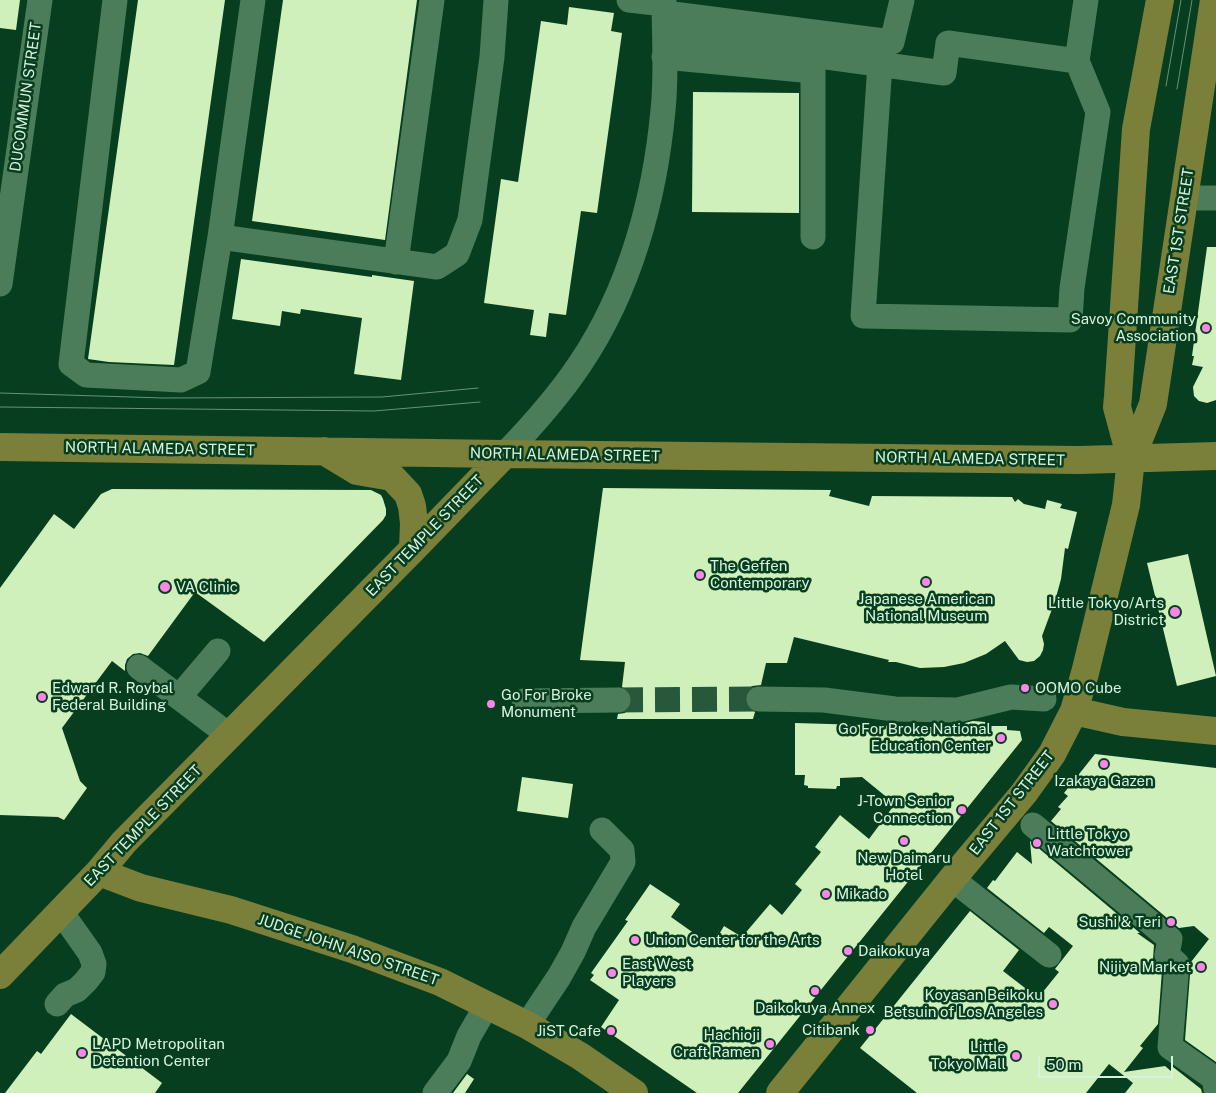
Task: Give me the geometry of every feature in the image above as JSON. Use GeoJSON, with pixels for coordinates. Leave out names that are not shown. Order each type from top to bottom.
{"type":"FeatureCollection","features":[{"type":"Feature","properties":{"kind":"main road","name":"EAST 1ST STREET"},"geometry":{"type":"LineString","coordinates":[[1130,458],[1117,408],[1136,129],[1160,0]]}},
{"type":"Feature","properties":{"kind":"main road","name":"EAST 1ST STREET"},"geometry":{"type":"LineString","coordinates":[[780,1093],[1035,777],[1052,754],[1074,711],[1126,505],[1130,458],[1153,404],[1214,0]]}},
{"type":"Feature","properties":{"kind":"main road","name":"NORTH ALAMEDA STREET"},"geometry":{"type":"LineString","coordinates":[[0,447],[1061,460],[1216,456]]}},
{"type":"Feature","properties":{"kind":"main road"},"geometry":{"type":"LineString","coordinates":[[323,451],[357,471],[392,477],[408,494],[414,523],[413,549]]}},
{"type":"Feature","properties":{"kind":"main road","name":"EAST TEMPLE STREET"},"geometry":{"type":"LineString","coordinates":[[0,975],[99,872],[124,842],[505,454]]}},
{"type":"Feature","properties":{"kind":"main road"},"geometry":{"type":"LineString","coordinates":[[1074,711],[1123,722],[1216,732]]}},
{"type":"Feature","properties":{"kind":"main road","name":"JUDGE JOHN AISO STREET"},"geometry":{"type":"LineString","coordinates":[[99,872],[141,888],[231,910],[352,948],[440,982],[527,1025],[580,1056],[634,1093]]}},
{"type":"Feature","properties":{"kind":"street","name":"DUCOMMUN STREET"},"geometry":{"type":"LineString","coordinates":[[0,284],[40,0]]}},
{"type":"Feature","properties":{"kind":"street"},"geometry":{"type":"LineString","coordinates":[[115,0],[71,364],[86,375],[182,380],[198,372],[220,237],[253,0]]}},
{"type":"Feature","properties":{"kind":"street"},"geometry":{"type":"LineString","coordinates":[[396,262],[432,0]]}},
{"type":"Feature","properties":{"kind":"street"},"geometry":{"type":"LineString","coordinates":[[220,237],[437,267],[457,254],[470,220],[492,57],[496,0]]}},
{"type":"Feature","properties":{"kind":"street"},"geometry":{"type":"LineString","coordinates":[[629,0],[664,22],[813,71],[813,237]]}},
{"type":"Feature","properties":{"kind":"street"},"geometry":{"type":"LineString","coordinates":[[664,22],[892,42],[902,0]]}},
{"type":"Feature","properties":{"kind":"street"},"geometry":{"type":"LineString","coordinates":[[880,64],[863,316],[1070,320],[1072,288],[1098,112],[1077,61],[1086,0]]}},
{"type":"Feature","properties":{"kind":"street"},"geometry":{"type":"LineString","coordinates":[[664,22],[880,64],[944,73],[948,43],[1077,61]]}},
{"type":"Feature","properties":{"kind":"street","name":"EAST TEMPLE STREET"},"geometry":{"type":"LineString","coordinates":[[505,454],[544,413],[580,365],[614,303],[635,247],[654,180],[664,108],[664,22]]}},
{"type":"Feature","properties":{"kind":"street"},"geometry":{"type":"LineString","coordinates":[[1184,198],[1216,198]]}},
{"type":"Feature","properties":{"kind":"street"},"geometry":{"type":"LineString","coordinates":[[179,697],[218,651]]}},
{"type":"Feature","properties":{"kind":"street"},"geometry":{"type":"LineString","coordinates":[[139,667],[230,736]]}},
{"type":"Feature","properties":{"kind":"street"},"geometry":{"type":"LineString","coordinates":[[759,699],[824,700],[895,709],[958,710],[1011,698],[1044,699]]}},
{"type":"Feature","properties":{"kind":"street"},"geometry":{"type":"LineString","coordinates":[[524,701],[618,700]]}},
{"type":"Feature","properties":{"kind":"street"},"geometry":{"type":"LineString","coordinates":[[1033,825],[1170,939],[1167,955],[1177,964],[1170,1047],[1214,1078],[1216,1089]]}},
{"type":"Feature","properties":{"kind":"street"},"geometry":{"type":"LineString","coordinates":[[527,1025],[559,977],[573,952],[584,926],[623,862],[622,850],[602,830]]}},
{"type":"Feature","properties":{"kind":"street"},"geometry":{"type":"LineString","coordinates":[[952,879],[1049,955]]}},
{"type":"Feature","properties":{"kind":"street"},"geometry":{"type":"LineString","coordinates":[[57,1004],[65,995],[77,990],[86,981],[93,972],[94,964],[90,953],[61,912]]}},
{"type":"Feature","properties":{"kind":"street"},"geometry":{"type":"LineString","coordinates":[[435,1093],[459,1061],[469,1036],[488,1005]]}},
{"type":"Feature","properties":{"kind":"street"},"geometry":{"type":"LineString","coordinates":[[422,1093],[448,1054],[469,1036]]}},
{"type":"Feature","properties":{"kind":"building"},"geometry":{"type":"Polygon","coordinates":[[[0,0],[20,0],[16,30],[0,28],[0,0]]]}},
{"type":"Feature","properties":{"kind":"building"},"geometry":{"type":"Polygon","coordinates":[[[138,0],[225,0],[174,365],[109,362],[88,359],[138,0]]]}},
{"type":"Feature","properties":{"kind":"building"},"geometry":{"type":"Polygon","coordinates":[[[283,0],[417,0],[385,240],[252,221],[283,0]]]}},
{"type":"Feature","properties":{"kind":"building"},"geometry":{"type":"Polygon","coordinates":[[[569,7],[614,13],[611,31],[622,33],[597,213],[581,211],[566,315],[549,313],[546,337],[530,335],[534,310],[484,303],[501,179],[518,182],[541,21],[567,25],[569,7]]]}},
{"type":"Feature","properties":{"kind":"building"},"geometry":{"type":"Polygon","coordinates":[[[693,92],[799,93],[799,213],[692,212],[693,92]]]}},
{"type":"Feature","properties":{"kind":"building","name":"Savoy Community Association"},"geometry":{"type":"Polygon","coordinates":[[[1207,247],[1216,247],[1216,400],[1207,403],[1199,401],[1194,396],[1193,387],[1203,367],[1192,365],[1194,356],[1192,356],[1207,247]]]}},
{"type":"Feature","properties":{"kind":"building"},"geometry":{"type":"Polygon","coordinates":[[[241,259],[414,281],[401,380],[354,374],[362,318],[301,309],[300,314],[282,311],[280,326],[232,319],[241,259]]]}},
{"type":"Feature","properties":{"kind":"building"},"geometry":{"type":"Polygon","coordinates":[[[603,488],[831,490],[829,496],[869,506],[872,496],[1012,497],[1015,502],[1018,499],[1024,504],[1045,509],[1047,500],[1062,504],[1060,508],[1077,512],[1068,549],[1065,548],[1061,579],[1055,601],[1042,636],[1043,650],[1034,661],[1019,660],[1005,641],[986,654],[964,663],[944,667],[920,668],[888,662],[889,660],[794,637],[787,663],[766,663],[761,685],[752,686],[746,692],[747,706],[755,712],[753,719],[617,719],[618,714],[625,713],[630,707],[632,700],[630,692],[622,687],[625,662],[580,660],[603,488]]]}},
{"type":"Feature","properties":{"kind":"building","name":"VA Clinic"},"geometry":{"type":"Polygon","coordinates":[[[112,489],[371,490],[381,495],[386,515],[264,642],[195,592],[148,656],[140,653],[133,654],[127,659],[125,671],[112,661],[62,728],[80,781],[87,788],[64,820],[58,817],[0,815],[0,588],[54,514],[74,529],[101,494],[112,489]]]}},
{"type":"Feature","properties":{"kind":"building"},"geometry":{"type":"Polygon","coordinates":[[[1188,554],[1216,676],[1177,686],[1147,563],[1188,554]]]}},
{"type":"Feature","properties":{"kind":"building"},"geometry":{"type":"Polygon","coordinates":[[[973,721],[985,722],[985,726],[1007,726],[1007,730],[1020,731],[1022,740],[738,1093],[697,1093],[601,1027],[619,1000],[590,980],[594,975],[591,973],[628,921],[625,920],[650,884],[680,904],[671,917],[712,946],[724,926],[742,937],[770,904],[782,915],[802,890],[795,884],[821,852],[815,847],[840,815],[869,839],[895,804],[862,777],[840,778],[840,786],[837,786],[836,789],[808,788],[808,786],[804,785],[805,775],[795,775],[795,723],[965,728],[965,723],[973,721]]]}},
{"type":"Feature","properties":{"kind":"building"},"geometry":{"type":"Polygon","coordinates":[[[1095,754],[1216,768],[1216,1062],[1185,1040],[1191,962],[1209,939],[1194,926],[1179,928],[1051,821],[1061,809],[1058,807],[1068,796],[1064,793],[1095,754]]]}},
{"type":"Feature","properties":{"kind":"building"},"geometry":{"type":"Polygon","coordinates":[[[522,777],[573,784],[568,818],[517,811],[522,777]]]}},
{"type":"Feature","properties":{"kind":"building"},"geometry":{"type":"Polygon","coordinates":[[[1030,841],[1140,933],[1137,933],[1154,945],[1153,959],[1162,970],[1158,1024],[1140,1046],[1143,1048],[1124,1072],[1165,1066],[1172,1072],[1173,1067],[1201,1089],[1202,1093],[1125,1093],[1133,1083],[1109,1064],[1086,1093],[917,1093],[860,1048],[970,911],[1019,950],[1003,971],[1038,998],[1059,972],[1055,969],[1073,946],[1049,927],[1044,933],[987,888],[993,880],[995,881],[1017,852],[1032,864],[1030,841]]]}},
{"type":"Feature","properties":{"kind":"building","name":"LAPD Metropolitan Detention Center"},"geometry":{"type":"Polygon","coordinates":[[[71,1014],[162,1083],[155,1093],[5,1093],[37,1051],[41,1054],[71,1014]]]}},
{"type":"Feature","properties":{"kind":"building"},"geometry":{"type":"Polygon","coordinates":[[[467,1074],[474,1079],[465,1093],[453,1093],[467,1074]]]}},
{"type":"Feature","properties":{"kind":"tunnel"},"geometry":{"type":"LineString","coordinates":[[618,700],[759,699]]}},
{"type":"Feature","properties":{"kind":"tram line"},"geometry":{"type":"LineString","coordinates":[[1166,86],[1181,0]]}},
{"type":"Feature","properties":{"kind":"tram line"},"geometry":{"type":"LineString","coordinates":[[1177,89],[1192,0]]}},
{"type":"Feature","properties":{"kind":"tram line"},"geometry":{"type":"LineString","coordinates":[[0,393],[163,398],[382,397],[478,388]]}},
{"type":"Feature","properties":{"kind":"tram line"},"geometry":{"type":"LineString","coordinates":[[0,407],[374,411],[480,402]]}},
{"type":"Feature","properties":{"kind":"place","name":"Savoy Community Association"},"geometry":{"type":"Point","coordinates":[1206,328]}},
{"type":"Feature","properties":{"kind":"place","name":"The Geffen Contemporary"},"geometry":{"type":"Point","coordinates":[700,575]}},
{"type":"Feature","properties":{"kind":"place","name":"Japanese American National Museum"},"geometry":{"type":"Point","coordinates":[926,582]}},
{"type":"Feature","properties":{"kind":"place","name":"VA Clinic"},"geometry":{"type":"Point","coordinates":[165,587]}},
{"type":"Feature","properties":{"kind":"place","name":"Little Tokyo/Arts District"},"geometry":{"type":"Point","coordinates":[1175,612]}},
{"type":"Feature","properties":{"kind":"place","name":"OOMO Cube"},"geometry":{"type":"Point","coordinates":[1025,688]}},
{"type":"Feature","properties":{"kind":"place","name":"Edward R. Roybal Federal Building"},"geometry":{"type":"Point","coordinates":[42,697]}},
{"type":"Feature","properties":{"kind":"place","name":"Go For Broke Monument"},"geometry":{"type":"Point","coordinates":[491,704]}},
{"type":"Feature","properties":{"kind":"place","name":"Go For Broke National Education Center"},"geometry":{"type":"Point","coordinates":[1001,738]}},
{"type":"Feature","properties":{"kind":"place","name":"Izakaya Gazen"},"geometry":{"type":"Point","coordinates":[1104,764]}},
{"type":"Feature","properties":{"kind":"place","name":"J-Town Senior Connection"},"geometry":{"type":"Point","coordinates":[962,810]}},
{"type":"Feature","properties":{"kind":"place","name":"New Daimaru Hotel"},"geometry":{"type":"Point","coordinates":[904,841]}},
{"type":"Feature","properties":{"kind":"place","name":"Little Tokyo Watchtower"},"geometry":{"type":"Point","coordinates":[1037,843]}},
{"type":"Feature","properties":{"kind":"place","name":"Mikado"},"geometry":{"type":"Point","coordinates":[826,894]}},
{"type":"Feature","properties":{"kind":"place","name":"Sushi & Teri"},"geometry":{"type":"Point","coordinates":[1171,922]}},
{"type":"Feature","properties":{"kind":"place","name":"Union Center for the Arts"},"geometry":{"type":"Point","coordinates":[635,940]}},
{"type":"Feature","properties":{"kind":"place","name":"Daikokuya"},"geometry":{"type":"Point","coordinates":[848,951]}},
{"type":"Feature","properties":{"kind":"place","name":"Nijiya Market"},"geometry":{"type":"Point","coordinates":[1201,967]}},
{"type":"Feature","properties":{"kind":"place","name":"East West Players"},"geometry":{"type":"Point","coordinates":[612,973]}},
{"type":"Feature","properties":{"kind":"place","name":"Daikokuya Annex"},"geometry":{"type":"Point","coordinates":[815,991]}},
{"type":"Feature","properties":{"kind":"place","name":"Koyasan Beikoku Betsuin of Los Angeles"},"geometry":{"type":"Point","coordinates":[1053,1004]}},
{"type":"Feature","properties":{"kind":"place","name":"Citibank"},"geometry":{"type":"Point","coordinates":[870,1030]}},
{"type":"Feature","properties":{"kind":"place","name":"JiST Cafe"},"geometry":{"type":"Point","coordinates":[611,1031]}},
{"type":"Feature","properties":{"kind":"place","name":"Hachioji Craft Ramen"},"geometry":{"type":"Point","coordinates":[770,1044]}},
{"type":"Feature","properties":{"kind":"place","name":"LAPD Metropolitan Detention Center"},"geometry":{"type":"Point","coordinates":[82,1053]}},
{"type":"Feature","properties":{"kind":"place","name":"Little Tokyo Mall"},"geometry":{"type":"Point","coordinates":[1016,1056]}}]}
